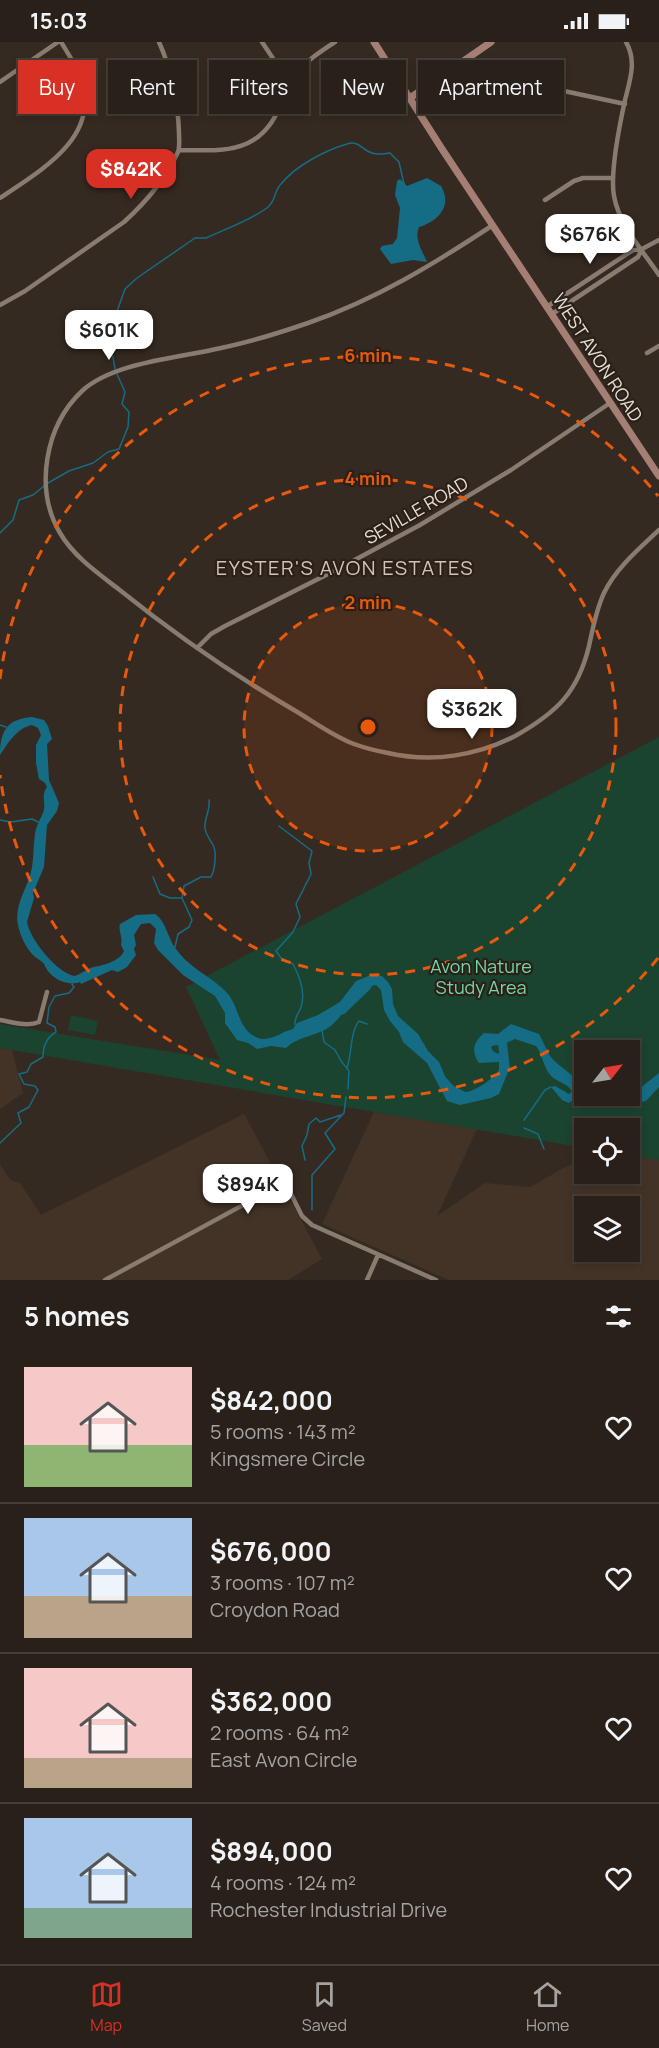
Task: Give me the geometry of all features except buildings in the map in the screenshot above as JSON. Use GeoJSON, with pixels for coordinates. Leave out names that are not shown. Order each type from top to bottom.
{"type":"FeatureCollection","features":[{"type":"Feature","properties":{"kind":"street"},"geometry":{"type":"LineString","coordinates":[[0,82],[60,42],[76,66],[83,86],[84,111],[76,135],[63,153],[0,198]]}},
{"type":"Feature","properties":{"kind":"street"},"geometry":{"type":"LineString","coordinates":[[0,305],[35,284],[124,222],[170,168],[179,150],[178,115],[173,82],[159,42]]}},
{"type":"Feature","properties":{"kind":"street"},"geometry":{"type":"LineString","coordinates":[[262,42],[274,60]]}},
{"type":"Feature","properties":{"kind":"street"},"geometry":{"type":"LineString","coordinates":[[309,62],[335,42]]}},
{"type":"Feature","properties":{"kind":"street","name":"WEST AVON ROAD"},"geometry":{"type":"LineString","coordinates":[[374,42],[659,477]]}},
{"type":"Feature","properties":{"kind":"street"},"geometry":{"type":"LineString","coordinates":[[410,98],[491,42]]}},
{"type":"Feature","properties":{"kind":"street"},"geometry":{"type":"LineString","coordinates":[[626,42],[631,54],[632,77],[624,104],[612,178],[617,210],[659,276]]}},
{"type":"Feature","properties":{"kind":"street"},"geometry":{"type":"LineString","coordinates":[[564,92],[624,104]]}},
{"type":"Feature","properties":{"kind":"street"},"geometry":{"type":"LineString","coordinates":[[179,150],[232,148],[248,143],[259,136],[275,114]]}},
{"type":"Feature","properties":{"kind":"street"},"geometry":{"type":"LineString","coordinates":[[545,200],[574,181],[583,178],[612,178]]}},
{"type":"Feature","properties":{"kind":"street"},"geometry":{"type":"LineString","coordinates":[[493,225],[402,283],[358,304],[261,338],[118,370],[93,383],[71,404],[58,426],[47,457],[48,497],[56,525],[63,538],[86,562],[133,601],[268,696],[352,743],[387,753],[417,757],[462,754],[512,737],[560,705],[581,674],[597,612],[606,589],[622,567],[659,530]]}},
{"type":"Feature","properties":{"kind":"street"},"geometry":{"type":"LineString","coordinates":[[548,306],[633,250],[642,249],[659,240]]}},
{"type":"Feature","properties":{"kind":"street"},"geometry":{"type":"LineString","coordinates":[[552,314],[638,257],[642,249]]}},
{"type":"Feature","properties":{"kind":"street"},"geometry":{"type":"LineString","coordinates":[[647,353],[659,346]]}},
{"type":"Feature","properties":{"kind":"street","name":"SEVILLE ROAD"},"geometry":{"type":"LineString","coordinates":[[198,648],[211,634],[225,626],[346,565],[472,495],[610,403]]}},
{"type":"Feature","properties":{"kind":"street"},"geometry":{"type":"LineString","coordinates":[[0,1020],[22,1024],[39,1022],[46,992]]}},
{"type":"Feature","properties":{"kind":"street"},"geometry":{"type":"LineString","coordinates":[[105,1280],[113,1278],[280,1185],[286,1184],[306,1221],[436,1280]]}},
{"type":"Feature","properties":{"kind":"street"},"geometry":{"type":"LineString","coordinates":[[367,1280],[378,1255]]}},
{"type":"Feature","properties":{"kind":"shaded area"},"geometry":{"type":"Polygon","coordinates":[[[0,1048],[12,1050],[23,1093],[0,1109],[0,1048]]]}},
{"type":"Feature","properties":{"kind":"shaded area"},"geometry":{"type":"Polygon","coordinates":[[[374,1112],[477,1129],[437,1216],[485,1183],[530,1187],[574,1162],[574,1184],[640,1184],[640,1157],[659,1160],[659,1280],[449,1280],[322,1224],[374,1112]]]}},
{"type":"Feature","properties":{"kind":"shaded area"},"geometry":{"type":"Polygon","coordinates":[[[244,1114],[322,1259],[288,1280],[0,1280],[0,1164],[10,1180],[20,1183],[41,1215],[244,1114]]]}},
{"type":"Feature","properties":{"kind":"green space","name":"Avon Nature Study Area"},"geometry":{"type":"Polygon","coordinates":[[[659,737],[659,1160],[640,1157],[640,1118],[574,1118],[574,1146],[0,1048],[0,1024],[220,1060],[186,987],[659,737]]]}},
{"type":"Feature","properties":{"kind":"green space"},"geometry":{"type":"Polygon","coordinates":[[[71,1015],[98,1021],[95,1035],[68,1030],[71,1015]]]}},
{"type":"Feature","properties":{"kind":"water"},"geometry":{"type":"Polygon","coordinates":[[[427,178],[441,186],[445,200],[442,212],[432,221],[419,227],[418,240],[427,262],[413,260],[391,264],[380,249],[382,246],[393,244],[397,238],[400,208],[395,195],[397,181],[400,179],[407,186],[427,178]]]}},
{"type":"Feature","properties":{"kind":"water"},"geometry":{"type":"Polygon","coordinates":[[[32,717],[44,720],[48,726],[52,739],[47,744],[49,780],[59,803],[57,811],[47,825],[44,867],[33,893],[34,898],[27,922],[33,938],[46,955],[68,974],[75,976],[115,960],[124,951],[121,945],[120,924],[136,915],[155,914],[162,921],[173,945],[182,956],[228,994],[243,1025],[258,1038],[271,1038],[293,1029],[297,1023],[318,1015],[340,1002],[356,981],[371,975],[382,976],[392,989],[393,1004],[398,1016],[418,1034],[428,1051],[439,1062],[450,1088],[455,1093],[467,1092],[480,1087],[499,1070],[499,1062],[479,1063],[474,1047],[484,1033],[498,1034],[511,1024],[539,1034],[550,1056],[574,1077],[574,1099],[569,1103],[562,1100],[551,1087],[555,1086],[569,1094],[572,1091],[552,1077],[536,1046],[515,1039],[491,1048],[494,1052],[505,1056],[510,1067],[499,1094],[460,1105],[447,1101],[427,1063],[403,1042],[399,1032],[390,1021],[384,1010],[381,990],[376,985],[368,987],[356,996],[327,1029],[296,1041],[286,1048],[271,1046],[257,1049],[237,1040],[225,1023],[225,1013],[215,996],[183,975],[158,950],[154,943],[156,929],[150,923],[141,924],[134,935],[136,955],[127,967],[118,972],[112,970],[81,984],[55,978],[44,963],[27,947],[20,934],[17,919],[17,912],[30,876],[36,831],[44,810],[44,794],[47,787],[39,779],[36,763],[36,745],[41,735],[38,728],[32,725],[22,729],[0,755],[1,739],[7,728],[16,720],[32,717]]]}},
{"type":"Feature","properties":{"kind":"water"},"geometry":{"type":"Polygon","coordinates":[[[659,1073],[659,1087],[646,1101],[640,1103],[640,1088],[659,1073]]]}},
{"type":"Feature","properties":{"kind":"water"},"geometry":{"type":"Polygon","coordinates":[[[589,1106],[627,1106],[623,1107],[592,1108],[589,1106]]]}},
{"type":"Feature","properties":{"kind":"waterway"},"geometry":{"type":"LineString","coordinates":[[115,369],[113,357],[101,344],[101,337],[116,314],[125,289],[137,278],[195,238],[206,238],[262,212],[271,204],[281,184],[302,165],[330,150],[355,143],[372,153],[390,153],[399,162],[404,184]]}},
{"type":"Feature","properties":{"kind":"waterway"},"geometry":{"type":"LineString","coordinates":[[48,483],[69,471],[93,463],[108,452],[119,449],[128,427],[129,412],[122,404],[125,392],[117,374]]}},
{"type":"Feature","properties":{"kind":"waterway"},"geometry":{"type":"LineString","coordinates":[[0,533],[13,520],[19,500],[33,495],[44,486]]}},
{"type":"Feature","properties":{"kind":"waterway"},"geometry":{"type":"LineString","coordinates":[[0,725],[6,727]]}},
{"type":"Feature","properties":{"kind":"waterway"},"geometry":{"type":"LineString","coordinates":[[175,947],[178,934],[189,927],[192,920],[182,898],[184,886],[201,877],[211,877],[214,870],[214,848],[205,828],[209,800]]}},
{"type":"Feature","properties":{"kind":"waterway"},"geometry":{"type":"LineString","coordinates":[[0,820],[11,822],[32,819],[38,822]]}},
{"type":"Feature","properties":{"kind":"waterway"},"geometry":{"type":"LineString","coordinates":[[279,826],[312,851],[309,863],[311,874],[296,904],[300,917],[293,932],[276,951],[281,958],[293,964],[302,985],[303,996],[295,1025]]}},
{"type":"Feature","properties":{"kind":"waterway"},"geometry":{"type":"LineString","coordinates":[[153,877],[160,894],[170,898],[182,898]]}},
{"type":"Feature","properties":{"kind":"waterway"},"geometry":{"type":"LineString","coordinates":[[0,1143],[21,1123],[18,1113],[29,1107],[38,1090],[35,1086],[24,1084],[19,1074],[27,1072],[31,1064],[43,1057],[46,1042],[56,1032],[55,1027],[47,1023],[49,1007],[55,996],[69,993],[74,987],[72,984]]}},
{"type":"Feature","properties":{"kind":"waterway"},"geometry":{"type":"LineString","coordinates":[[342,1010],[367,986]]}},
{"type":"Feature","properties":{"kind":"waterway"},"geometry":{"type":"LineString","coordinates":[[347,1068],[356,1026],[359,1021],[367,1024]]}},
{"type":"Feature","properties":{"kind":"waterway"},"geometry":{"type":"LineString","coordinates":[[322,1030],[324,1042],[335,1050],[349,1071],[348,1089]]}},
{"type":"Feature","properties":{"kind":"waterway"},"geometry":{"type":"LineString","coordinates":[[505,1065],[502,1039],[506,1036]]}},
{"type":"Feature","properties":{"kind":"waterway"},"geometry":{"type":"LineString","coordinates":[[443,1081],[450,1089],[465,1097],[469,1096]]}},
{"type":"Feature","properties":{"kind":"waterway"},"geometry":{"type":"LineString","coordinates":[[524,1120],[545,1090],[551,1087]]}},
{"type":"Feature","properties":{"kind":"waterway"},"geometry":{"type":"LineString","coordinates":[[312,1210],[312,1175],[335,1149],[325,1133],[344,1113],[346,1097]]}},
{"type":"Feature","properties":{"kind":"waterway"},"geometry":{"type":"LineString","coordinates":[[305,1160],[302,1146],[309,1124],[316,1118],[320,1122],[341,1115]]}},
{"type":"Feature","properties":{"kind":"waterway"},"geometry":{"type":"LineString","coordinates":[[524,1128],[538,1134],[544,1149]]}},
{"type":"Feature","properties":{"kind":"district","name":"EYSTER'S AVON ESTATES"},"geometry":{"type":"Point","coordinates":[345,567]}}]}
